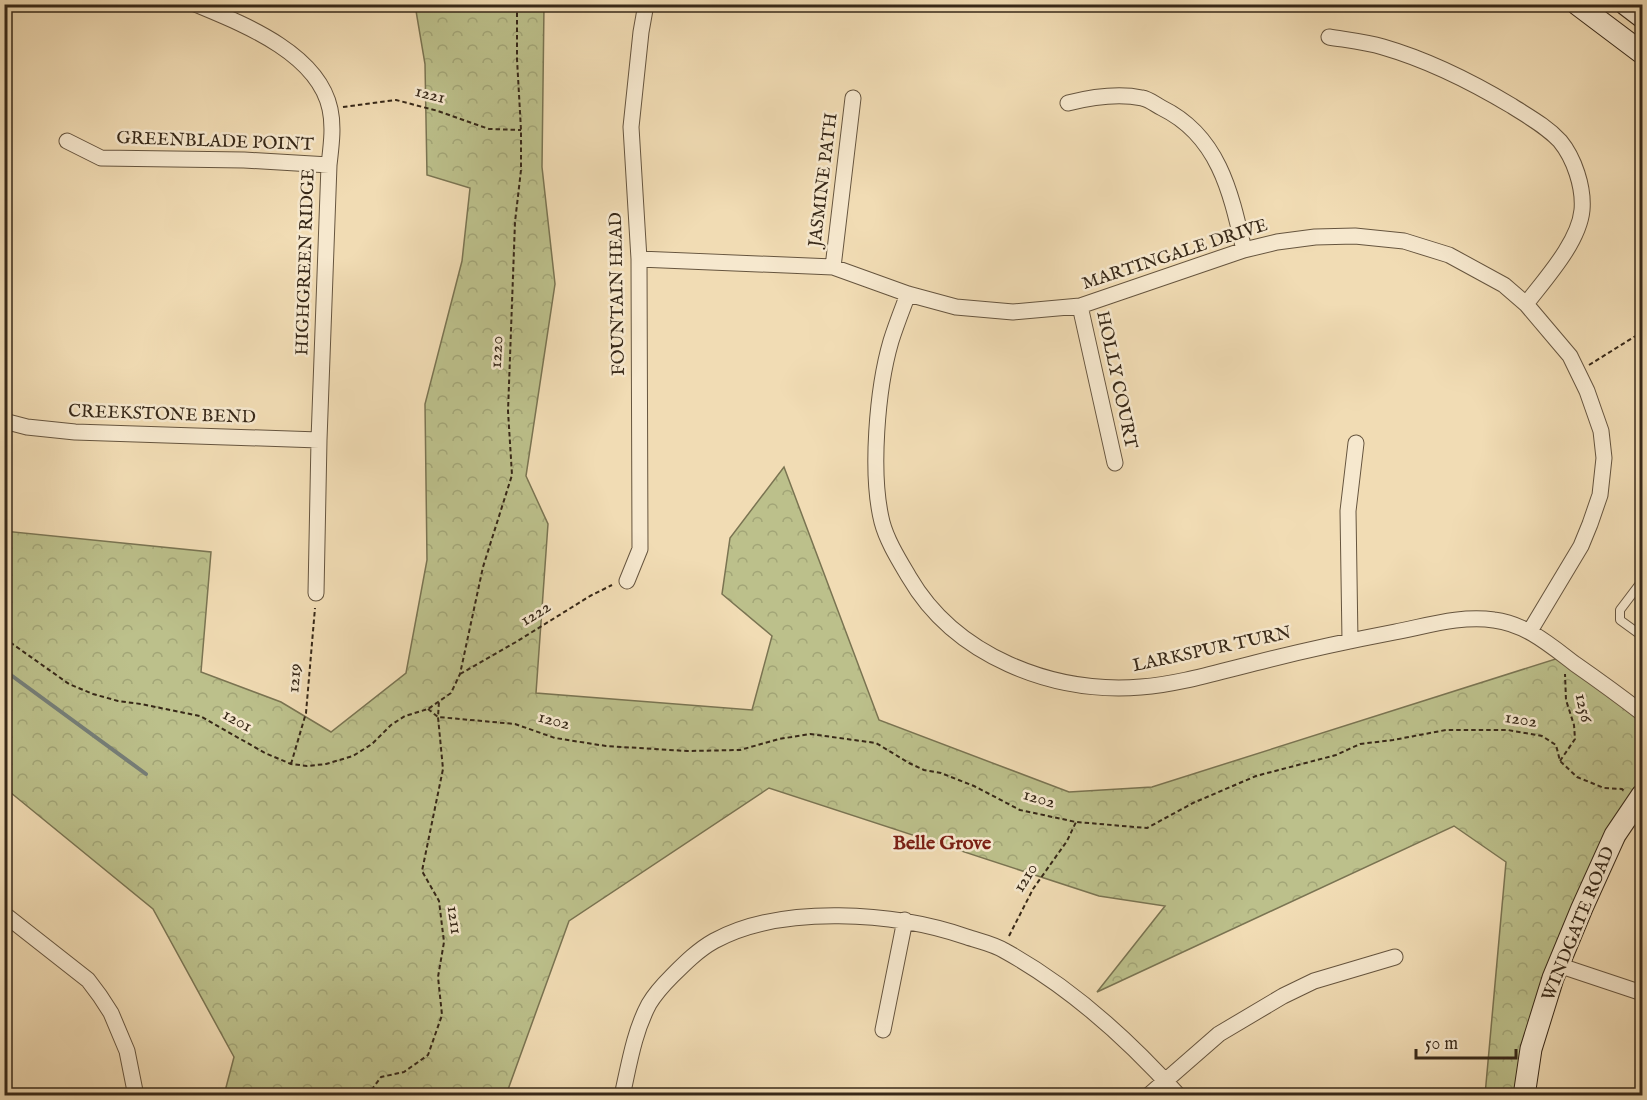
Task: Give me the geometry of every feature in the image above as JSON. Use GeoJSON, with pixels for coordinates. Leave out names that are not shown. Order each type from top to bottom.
{"type":"FeatureCollection","features":[{"type":"Feature","properties":{"kind":"street","name":"HIGHGREEN RIDGE"},"geometry":{"type":"LineString","coordinates":[[195,4],[260,34],[290,52],[314,75],[330,109],[331,144],[328,165],[316,593]]}},
{"type":"Feature","properties":{"kind":"street","name":"FOUNTAIN HEAD"},"geometry":{"type":"LineString","coordinates":[[627,581],[640,549],[639,259],[632,127],[641,32],[646,4]]}},
{"type":"Feature","properties":{"kind":"street"},"geometry":{"type":"LineString","coordinates":[[1577,4],[1642,53]]}},
{"type":"Feature","properties":{"kind":"street"},"geometry":{"type":"LineString","coordinates":[[1625,4],[1642,17]]}},
{"type":"Feature","properties":{"kind":"street"},"geometry":{"type":"LineString","coordinates":[[1329,36],[1382,46],[1432,65],[1483,89],[1542,124],[1561,143],[1573,164],[1580,185],[1582,210],[1575,234],[1559,260],[1526,303]]}},
{"type":"Feature","properties":{"kind":"street"},"geometry":{"type":"LineString","coordinates":[[1068,103],[1112,96],[1143,98],[1187,123],[1202,138],[1221,169],[1235,211],[1244,250]]}},
{"type":"Feature","properties":{"kind":"street","name":"JASMINE PATH"},"geometry":{"type":"LineString","coordinates":[[833,267],[853,98]]}},
{"type":"Feature","properties":{"kind":"street","name":"GREENBLADE POINT"},"geometry":{"type":"LineString","coordinates":[[67,141],[101,158],[244,160],[328,165]]}},
{"type":"Feature","properties":{"kind":"street","name":"MARTINGALE DRIVE"},"geometry":{"type":"LineString","coordinates":[[639,259],[833,267],[908,294],[956,307],[1012,312],[1080,306],[1244,250],[1277,242],[1315,237],[1355,236],[1404,241],[1449,255],[1504,285],[1526,303],[1570,356],[1596,413],[1601,431],[1604,458],[1600,495],[1581,546],[1530,631]]}},
{"type":"Feature","properties":{"kind":"street","name":"LARKSPUR TURN"},"geometry":{"type":"LineString","coordinates":[[908,294],[891,341],[884,370],[877,431],[879,504],[883,525],[913,584],[936,614],[972,645],[1000,661],[1029,673],[1075,685],[1138,687],[1197,677],[1350,640],[1474,618],[1496,620],[1530,631],[1642,712]]}},
{"type":"Feature","properties":{"kind":"street","name":"HOLLY COURT"},"geometry":{"type":"LineString","coordinates":[[1080,306],[1115,463]]}},
{"type":"Feature","properties":{"kind":"street","name":"CREEKSTONE BEND"},"geometry":{"type":"LineString","coordinates":[[4,421],[27,427],[75,432],[319,440]]}},
{"type":"Feature","properties":{"kind":"street"},"geometry":{"type":"LineString","coordinates":[[1350,640],[1348,511],[1356,443]]}},
{"type":"Feature","properties":{"kind":"street","name":"WINDGATE ROAD"},"geometry":{"type":"LineString","coordinates":[[1524,1095],[1532,1049],[1558,965],[1632,792]]}},
{"type":"Feature","properties":{"kind":"street"},"geometry":{"type":"LineString","coordinates":[[4,914],[88,981],[100,996],[116,1022],[127,1051],[136,1095]]}},
{"type":"Feature","properties":{"kind":"street"},"geometry":{"type":"LineString","coordinates":[[622,1095],[634,1046],[650,1004],[686,962],[714,941],[754,926],[814,916],[855,915],[904,920],[953,932],[1003,949],[1043,973],[1098,1014],[1179,1095]]}},
{"type":"Feature","properties":{"kind":"street"},"geometry":{"type":"LineString","coordinates":[[883,1030],[904,920]]}},
{"type":"Feature","properties":{"kind":"street"},"geometry":{"type":"LineString","coordinates":[[1148,1095],[1219,1034],[1284,996],[1314,981],[1395,957]]}},
{"type":"Feature","properties":{"kind":"street"},"geometry":{"type":"LineString","coordinates":[[1558,965],[1642,993]]}},
{"type":"Feature","properties":{"kind":"lane"},"geometry":{"type":"LineString","coordinates":[[1642,581],[1620,610],[1620,620],[1642,636]]}},
{"type":"Feature","properties":{"kind":"path","name":"1220"},"geometry":{"type":"LineString","coordinates":[[451,693],[460,674],[483,567],[512,475],[508,411],[515,222],[521,171],[521,130],[517,80],[517,4]]}},
{"type":"Feature","properties":{"kind":"path","name":"1221"},"geometry":{"type":"LineString","coordinates":[[330,109],[396,100],[438,111],[489,129],[521,130]]}},
{"type":"Feature","properties":{"kind":"path"},"geometry":{"type":"LineString","coordinates":[[1579,372],[1642,332]]}},
{"type":"Feature","properties":{"kind":"path","name":"1222"},"geometry":{"type":"LineString","coordinates":[[460,674],[590,596],[609,586],[627,581]]}},
{"type":"Feature","properties":{"kind":"path","name":"1219"},"geometry":{"type":"LineString","coordinates":[[291,764],[306,713],[316,593]]}},
{"type":"Feature","properties":{"kind":"path","name":"1201"},"geometry":{"type":"LineString","coordinates":[[4,638],[69,684],[118,701],[200,716],[265,753],[291,764],[307,766],[326,764],[352,756],[372,744],[391,725],[405,716],[428,709],[451,693]]}},
{"type":"Feature","properties":{"kind":"path","name":"1256"},"geometry":{"type":"LineString","coordinates":[[1560,761],[1575,739],[1574,724],[1566,700],[1565,656]]}},
{"type":"Feature","properties":{"kind":"path","name":"1211"},"geometry":{"type":"LineString","coordinates":[[367,1095],[381,1077],[404,1072],[428,1055],[442,1015],[438,977],[444,942],[439,901],[422,871],[443,769],[438,717],[439,701]]}},
{"type":"Feature","properties":{"kind":"path"},"geometry":{"type":"LineString","coordinates":[[428,709],[438,717]]}},
{"type":"Feature","properties":{"kind":"path","name":"1202"},"geometry":{"type":"LineString","coordinates":[[438,717],[515,724],[555,738],[606,746],[687,751],[740,750],[779,739],[810,734],[876,743],[916,766],[974,786],[1020,810],[1076,822],[1147,828],[1193,803],[1256,776],[1336,755],[1360,744],[1446,730],[1508,730],[1542,736],[1556,745],[1560,761],[1577,777],[1604,788],[1632,792]]}},
{"type":"Feature","properties":{"kind":"path","name":"1210"},"geometry":{"type":"LineString","coordinates":[[1003,949],[1033,889],[1067,841],[1076,822]]}},
{"type":"Feature","properties":{"kind":"green space"},"geometry":{"type":"Polygon","coordinates":[[[415,5],[544,5],[542,167],[555,284],[526,476],[548,524],[536,693],[752,710],[772,636],[722,594],[730,538],[784,467],[879,720],[1069,792],[1152,787],[1565,656],[1642,713],[1642,807],[1558,965],[1527,1095],[1485,1095],[1506,862],[1454,826],[1097,992],[1165,906],[1099,896],[769,788],[569,921],[506,1095],[224,1095],[234,1057],[153,909],[5,788],[4,531],[211,552],[201,672],[281,702],[331,732],[406,673],[427,560],[425,404],[462,261],[470,188],[427,175],[425,64],[415,5]]]}},
{"type":"Feature","properties":{"kind":"waterway"},"geometry":{"type":"LineString","coordinates":[[4,670],[146,774]]}},
{"type":"Feature","properties":{"kind":"district","name":"Belle Grove"},"geometry":{"type":"Point","coordinates":[942,843]}}]}
